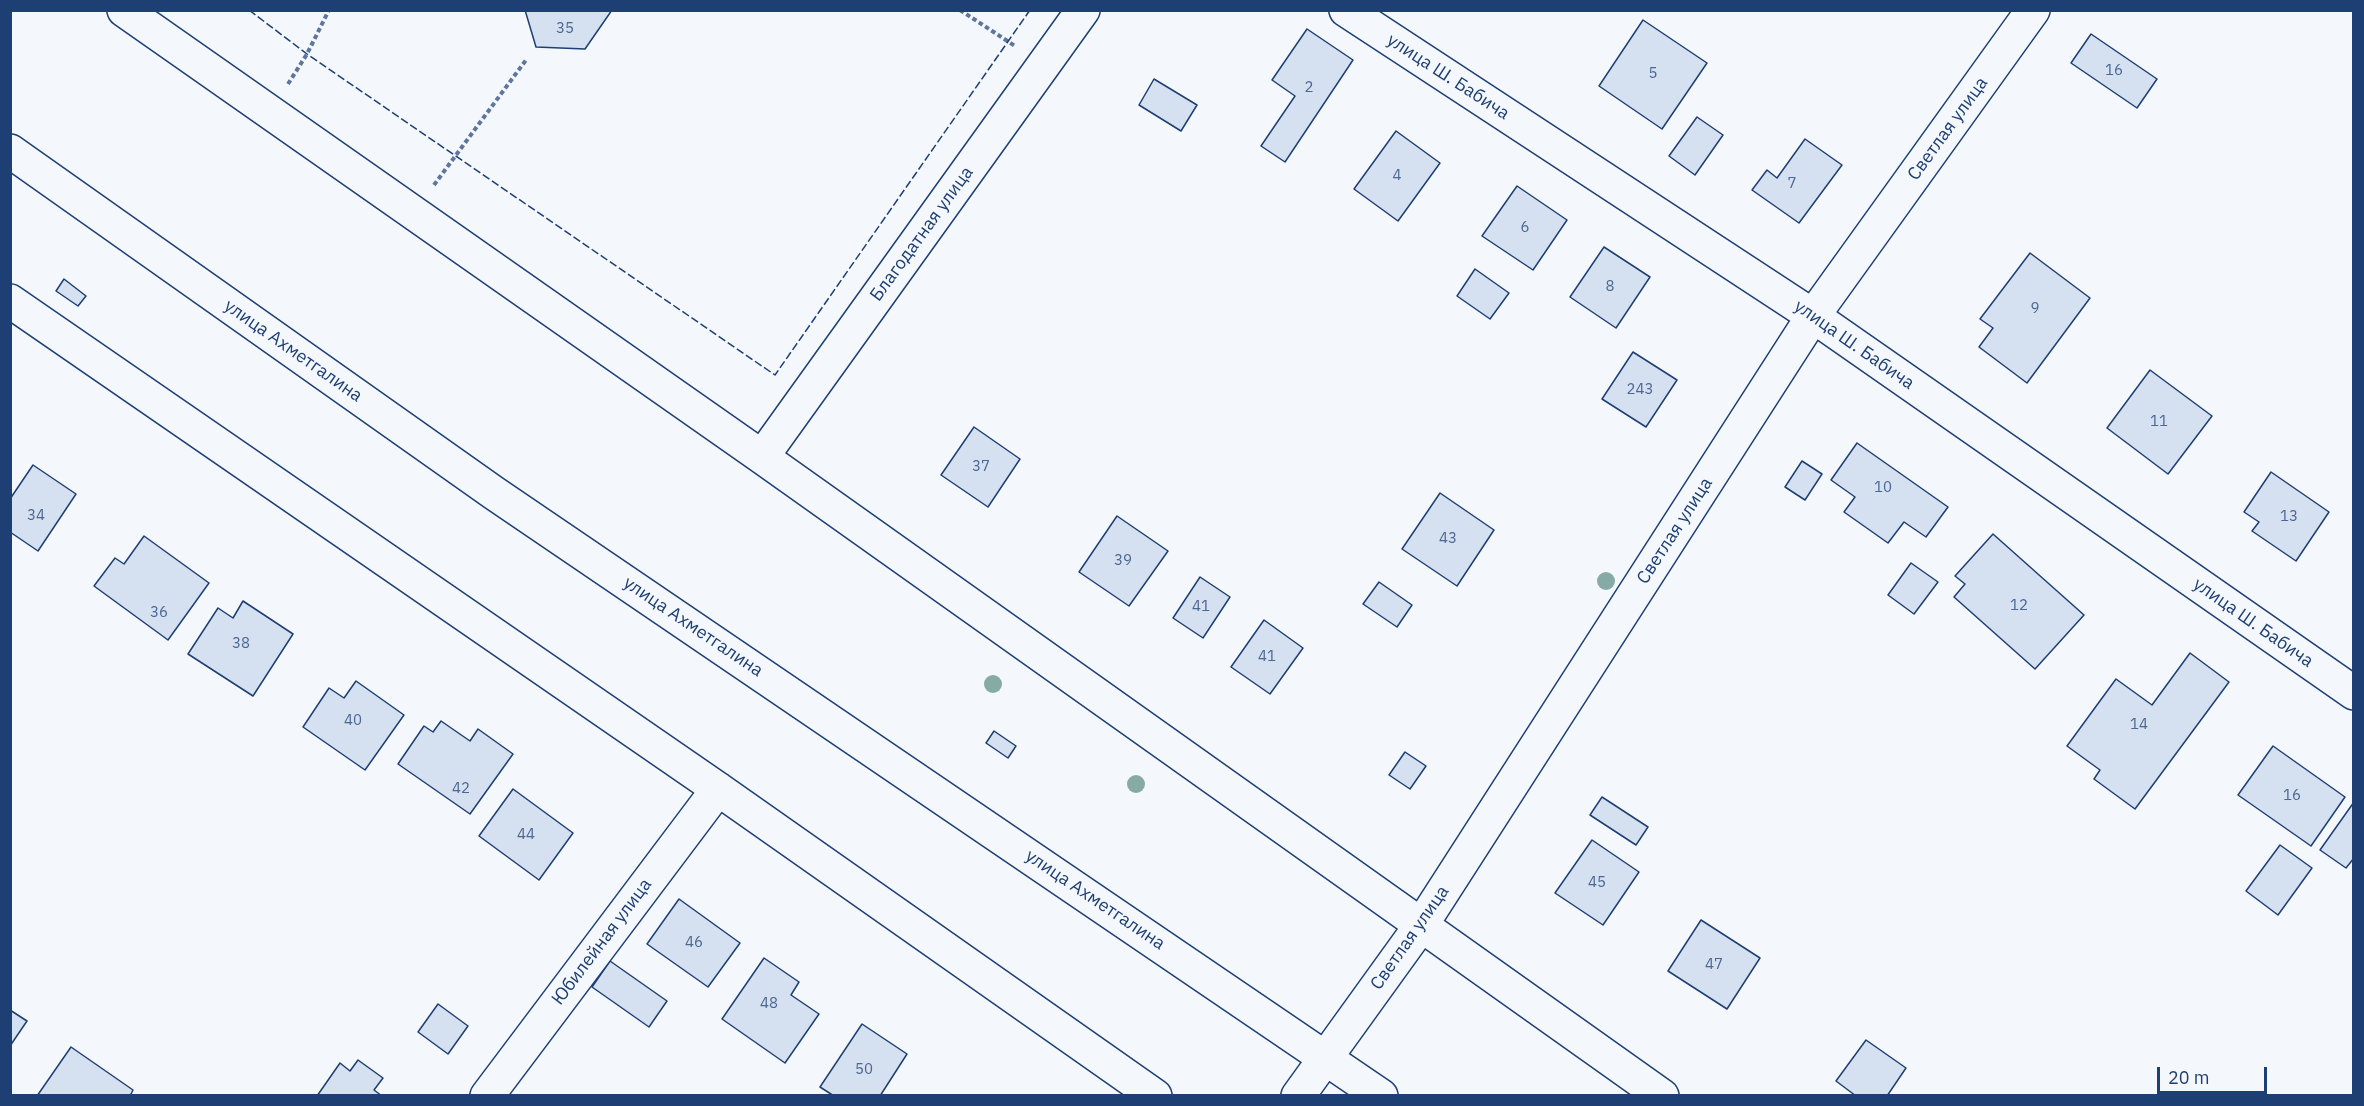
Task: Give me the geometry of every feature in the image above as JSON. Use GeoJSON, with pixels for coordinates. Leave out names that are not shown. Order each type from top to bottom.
{"type":"FeatureCollection","features":[{"type":"Feature","properties":{"kind":"street"},"geometry":{"type":"LineString","coordinates":[[124,10],[762,457],[1662,1095]]}},
{"type":"Feature","properties":{"kind":"street","name":"Благодатная улица"},"geometry":{"type":"LineString","coordinates":[[762,457],[1083,10]]}},
{"type":"Feature","properties":{"kind":"street","name":"улица Ш. Бабича"},"geometry":{"type":"LineString","coordinates":[[1346,10],[1813,316],[2354,693]]}},
{"type":"Feature","properties":{"kind":"street","name":"Светлая улица"},"geometry":{"type":"LineString","coordinates":[[1298,1095],[1422,924],[1813,316],[2033,10]]}},
{"type":"Feature","properties":{"kind":"street","name":"улица Ахметгалина"},"geometry":{"type":"LineString","coordinates":[[10,151],[494,493],[1380,1095]]}},
{"type":"Feature","properties":{"kind":"street"},"geometry":{"type":"LineString","coordinates":[[10,302],[718,789],[1155,1095]]}},
{"type":"Feature","properties":{"kind":"street","name":"Юбилейная улица"},"geometry":{"type":"LineString","coordinates":[[487,1095],[718,789]]}},
{"type":"Feature","properties":{"kind":"path"},"geometry":{"type":"LineString","coordinates":[[269,112],[307,54],[329,10]]}},
{"type":"Feature","properties":{"kind":"path"},"geometry":{"type":"LineString","coordinates":[[960,10],[1043,66]]}},
{"type":"Feature","properties":{"kind":"path"},"geometry":{"type":"LineString","coordinates":[[431,188],[526,60]]}},
{"type":"Feature","properties":{"kind":"building"},"geometry":{"type":"Polygon","coordinates":[[[525,10],[612,10],[585,49],[536,47],[525,10]]]}},
{"type":"Feature","properties":{"kind":"building"},"geometry":{"type":"Polygon","coordinates":[[[1643,20],[1707,63],[1662,129],[1599,86],[1643,20]]]}},
{"type":"Feature","properties":{"kind":"building"},"geometry":{"type":"Polygon","coordinates":[[[1307,29],[1353,60],[1285,162],[1261,146],[1295,96],[1272,80],[1307,29]]]}},
{"type":"Feature","properties":{"kind":"building"},"geometry":{"type":"Polygon","coordinates":[[[2091,34],[2157,79],[2137,108],[2071,63],[2091,34]]]}},
{"type":"Feature","properties":{"kind":"building"},"geometry":{"type":"Polygon","coordinates":[[[1154,79],[1197,105],[1181,131],[1139,105],[1154,79]]]}},
{"type":"Feature","properties":{"kind":"building"},"geometry":{"type":"Polygon","coordinates":[[[1697,117],[1723,135],[1695,175],[1669,156],[1697,117]]]}},
{"type":"Feature","properties":{"kind":"building"},"geometry":{"type":"Polygon","coordinates":[[[1396,131],[1440,163],[1398,221],[1354,189],[1396,131]]]}},
{"type":"Feature","properties":{"kind":"building"},"geometry":{"type":"Polygon","coordinates":[[[1805,139],[1842,165],[1799,223],[1752,190],[1767,170],[1777,178],[1805,139]]]}},
{"type":"Feature","properties":{"kind":"building"},"geometry":{"type":"Polygon","coordinates":[[[1517,186],[1567,220],[1533,270],[1482,236],[1517,186]]]}},
{"type":"Feature","properties":{"kind":"building"},"geometry":{"type":"Polygon","coordinates":[[[1604,247],[1650,277],[1616,328],[1570,297],[1604,247]]]}},
{"type":"Feature","properties":{"kind":"building"},"geometry":{"type":"Polygon","coordinates":[[[2030,253],[2090,298],[2027,383],[1979,347],[1993,328],[1980,319],[2030,253]]]}},
{"type":"Feature","properties":{"kind":"building"},"geometry":{"type":"Polygon","coordinates":[[[1475,269],[1509,293],[1490,319],[1457,296],[1475,269]]]}},
{"type":"Feature","properties":{"kind":"building"},"geometry":{"type":"Polygon","coordinates":[[[64,279],[86,296],[78,306],[56,291],[64,279]]]}},
{"type":"Feature","properties":{"kind":"building"},"geometry":{"type":"Polygon","coordinates":[[[1633,352],[1677,380],[1646,427],[1602,399],[1633,352]]]}},
{"type":"Feature","properties":{"kind":"building"},"geometry":{"type":"Polygon","coordinates":[[[2150,370],[2212,416],[2168,474],[2107,428],[2150,370]]]}},
{"type":"Feature","properties":{"kind":"building"},"geometry":{"type":"Polygon","coordinates":[[[974,427],[1020,459],[988,507],[941,475],[974,427]]]}},
{"type":"Feature","properties":{"kind":"building"},"geometry":{"type":"Polygon","coordinates":[[[1857,443],[1948,507],[1926,537],[1904,522],[1888,543],[1844,512],[1855,497],[1831,480],[1857,443]]]}},
{"type":"Feature","properties":{"kind":"building"},"geometry":{"type":"Polygon","coordinates":[[[1802,461],[1822,474],[1805,500],[1785,487],[1802,461]]]}},
{"type":"Feature","properties":{"kind":"building"},"geometry":{"type":"Polygon","coordinates":[[[33,465],[76,494],[38,551],[10,532],[10,499],[33,465]]]}},
{"type":"Feature","properties":{"kind":"building"},"geometry":{"type":"Polygon","coordinates":[[[2271,472],[2329,512],[2296,561],[2252,531],[2259,522],[2244,512],[2271,472]]]}},
{"type":"Feature","properties":{"kind":"building"},"geometry":{"type":"Polygon","coordinates":[[[1440,493],[1494,530],[1457,586],[1402,549],[1440,493]]]}},
{"type":"Feature","properties":{"kind":"building"},"geometry":{"type":"Polygon","coordinates":[[[1117,516],[1168,551],[1129,606],[1079,572],[1117,516]]]}},
{"type":"Feature","properties":{"kind":"building"},"geometry":{"type":"Polygon","coordinates":[[[1993,534],[2084,615],[2035,669],[1954,597],[1965,584],[1955,576],[1993,534]]]}},
{"type":"Feature","properties":{"kind":"building"},"geometry":{"type":"Polygon","coordinates":[[[144,536],[209,583],[168,640],[94,586],[115,558],[124,564],[144,536]]]}},
{"type":"Feature","properties":{"kind":"building"},"geometry":{"type":"Polygon","coordinates":[[[1911,563],[1938,582],[1914,614],[1888,595],[1911,563]]]}},
{"type":"Feature","properties":{"kind":"building"},"geometry":{"type":"Polygon","coordinates":[[[1200,577],[1230,597],[1203,638],[1173,618],[1200,577]]]}},
{"type":"Feature","properties":{"kind":"building"},"geometry":{"type":"Polygon","coordinates":[[[1379,582],[1412,605],[1397,627],[1363,604],[1379,582]]]}},
{"type":"Feature","properties":{"kind":"building"},"geometry":{"type":"Polygon","coordinates":[[[243,601],[293,634],[253,696],[188,654],[218,608],[233,618],[243,601]]]}},
{"type":"Feature","properties":{"kind":"building"},"geometry":{"type":"Polygon","coordinates":[[[1264,620],[1303,648],[1270,694],[1231,667],[1264,620]]]}},
{"type":"Feature","properties":{"kind":"building"},"geometry":{"type":"Polygon","coordinates":[[[2190,653],[2229,682],[2135,809],[2094,779],[2100,770],[2067,746],[2116,679],[2152,705],[2190,653]]]}},
{"type":"Feature","properties":{"kind":"building"},"geometry":{"type":"Polygon","coordinates":[[[356,681],[404,715],[365,770],[303,727],[329,688],[344,698],[356,681]]]}},
{"type":"Feature","properties":{"kind":"building"},"geometry":{"type":"Polygon","coordinates":[[[441,721],[470,741],[478,729],[513,754],[470,814],[398,764],[424,726],[433,732],[441,721]]]}},
{"type":"Feature","properties":{"kind":"building"},"geometry":{"type":"Polygon","coordinates":[[[994,731],[1016,746],[1008,758],[986,743],[994,731]]]}},
{"type":"Feature","properties":{"kind":"building"},"geometry":{"type":"Polygon","coordinates":[[[2273,746],[2345,797],[2311,846],[2238,795],[2273,746]]]}},
{"type":"Feature","properties":{"kind":"building"},"geometry":{"type":"Polygon","coordinates":[[[1405,752],[1426,766],[1410,789],[1389,775],[1405,752]]]}},
{"type":"Feature","properties":{"kind":"building"},"geometry":{"type":"Polygon","coordinates":[[[513,789],[573,833],[539,880],[479,836],[513,789]]]}},
{"type":"Feature","properties":{"kind":"building"},"geometry":{"type":"Polygon","coordinates":[[[1602,797],[1648,827],[1636,845],[1590,815],[1602,797]]]}},
{"type":"Feature","properties":{"kind":"building"},"geometry":{"type":"Polygon","coordinates":[[[2354,802],[2354,858],[2346,868],[2320,850],[2354,802]]]}},
{"type":"Feature","properties":{"kind":"building"},"geometry":{"type":"Polygon","coordinates":[[[1592,840],[1639,872],[1603,925],[1555,893],[1592,840]]]}},
{"type":"Feature","properties":{"kind":"building"},"geometry":{"type":"Polygon","coordinates":[[[2280,845],[2312,868],[2278,915],[2246,891],[2280,845]]]}},
{"type":"Feature","properties":{"kind":"building"},"geometry":{"type":"Polygon","coordinates":[[[679,899],[740,943],[708,987],[647,944],[679,899]]]}},
{"type":"Feature","properties":{"kind":"building"},"geometry":{"type":"Polygon","coordinates":[[[1701,920],[1760,958],[1727,1009],[1668,971],[1701,920]]]}},
{"type":"Feature","properties":{"kind":"building"},"geometry":{"type":"Polygon","coordinates":[[[764,958],[799,982],[791,995],[819,1014],[785,1063],[722,1019],[764,958]]]}},
{"type":"Feature","properties":{"kind":"building"},"geometry":{"type":"Polygon","coordinates":[[[610,961],[667,1001],[649,1027],[592,987],[610,961]]]}},
{"type":"Feature","properties":{"kind":"building"},"geometry":{"type":"Polygon","coordinates":[[[438,1004],[468,1026],[448,1054],[418,1032],[438,1004]]]}},
{"type":"Feature","properties":{"kind":"building"},"geometry":{"type":"Polygon","coordinates":[[[10,1010],[27,1021],[10,1046],[10,1010]]]}},
{"type":"Feature","properties":{"kind":"building"},"geometry":{"type":"Polygon","coordinates":[[[862,1024],[907,1054],[880,1096],[834,1096],[820,1087],[862,1024]]]}},
{"type":"Feature","properties":{"kind":"building"},"geometry":{"type":"Polygon","coordinates":[[[1866,1040],[1906,1068],[1887,1096],[1856,1096],[1836,1081],[1866,1040]]]}},
{"type":"Feature","properties":{"kind":"building"},"geometry":{"type":"Polygon","coordinates":[[[71,1047],[133,1090],[130,1096],[37,1096],[71,1047]]]}},
{"type":"Feature","properties":{"kind":"building"},"geometry":{"type":"Polygon","coordinates":[[[358,1060],[383,1078],[374,1090],[382,1096],[317,1096],[340,1063],[350,1071],[358,1060]]]}},
{"type":"Feature","properties":{"kind":"fence"},"geometry":{"type":"LineString","coordinates":[[249,10],[307,54],[775,375],[1030,10]]}}]}
